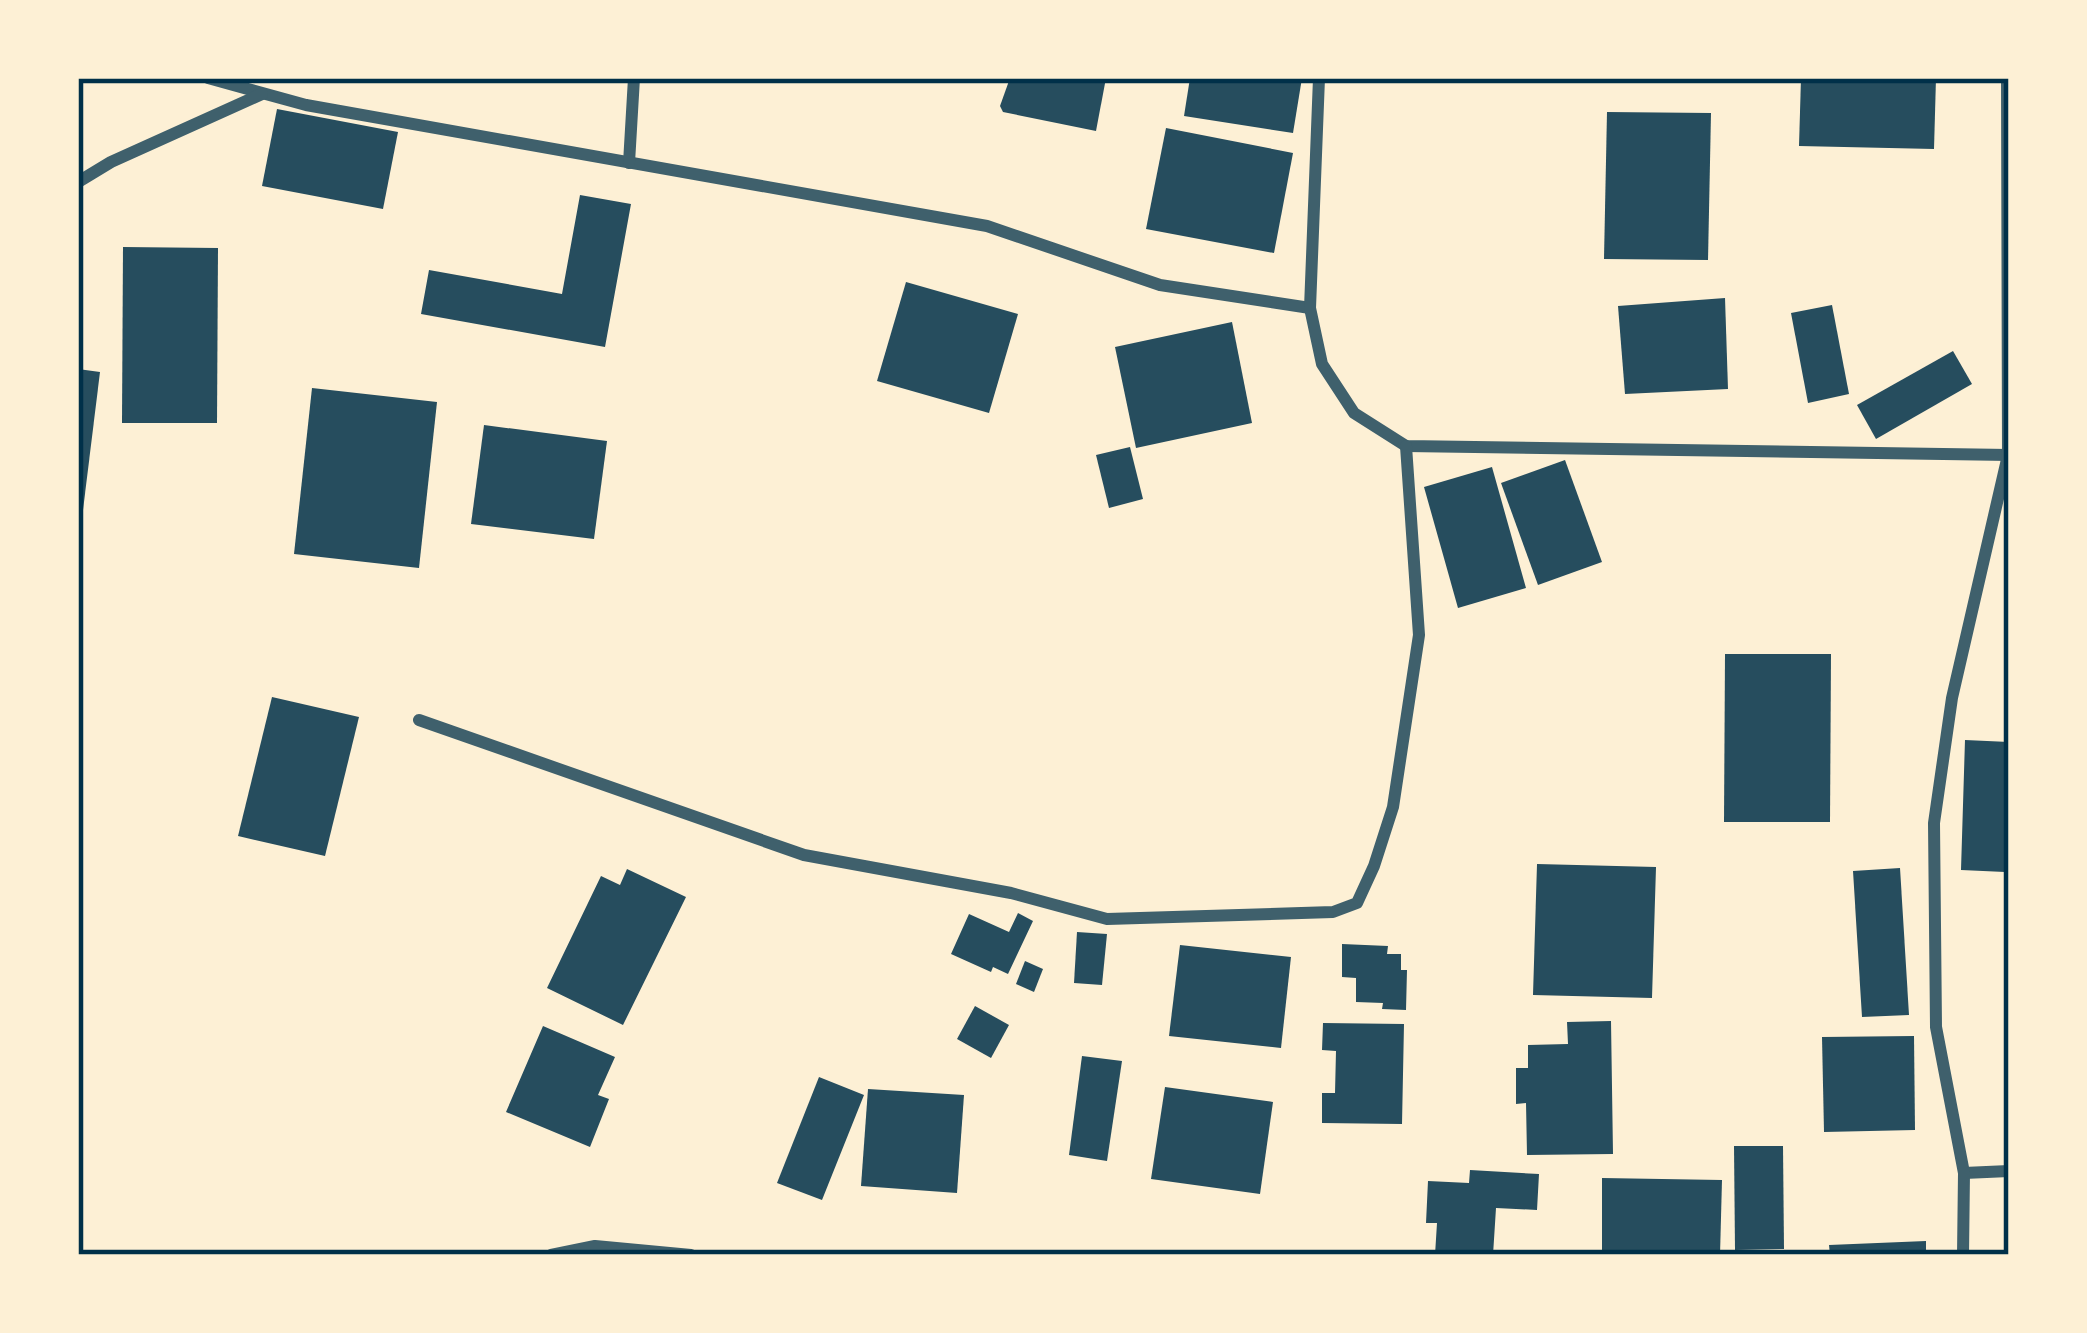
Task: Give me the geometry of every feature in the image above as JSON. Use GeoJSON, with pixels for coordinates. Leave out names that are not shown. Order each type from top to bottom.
{"type":"FeatureCollection","features":[{"type":"Feature","properties":{"kind":"street"},"geometry":{"type":"LineString","coordinates":[[208,78],[306,105],[987,226],[1160,285],[1310,308]]}},
{"type":"Feature","properties":{"kind":"street"},"geometry":{"type":"LineString","coordinates":[[628,163],[634,78]]}},
{"type":"Feature","properties":{"kind":"street"},"geometry":{"type":"LineString","coordinates":[[1318,78],[1310,308],[1322,364],[1354,413],[1406,446],[2008,455]]}},
{"type":"Feature","properties":{"kind":"street"},"geometry":{"type":"LineString","coordinates":[[1964,1255],[1964,1173],[1936,1027],[1934,823],[1952,698],[2008,455],[2007,78]]}},
{"type":"Feature","properties":{"kind":"street"},"geometry":{"type":"LineString","coordinates":[[78,182],[263,94]]}},
{"type":"Feature","properties":{"kind":"street"},"geometry":{"type":"LineString","coordinates":[[419,720],[804,855],[1011,893],[1107,919],[1333,912],[1357,903],[1394,807],[1401,767],[1419,635],[1406,446]]}},
{"type":"Feature","properties":{"kind":"street"},"geometry":{"type":"LineString","coordinates":[[1964,1173],[2009,1171]]}},
{"type":"Feature","properties":{"kind":"street"},"geometry":{"type":"LineString","coordinates":[[551,1255],[595,1246],[691,1255]]}},
{"type":"Feature","properties":{"kind":"building"},"geometry":{"type":"Polygon","coordinates":[[[1010,78],[1106,78],[1096,131],[1003,112],[1000,106],[1010,78]]]}},
{"type":"Feature","properties":{"kind":"building"},"geometry":{"type":"Polygon","coordinates":[[[1190,78],[1302,78],[1293,133],[1184,116],[1190,78]]]}},
{"type":"Feature","properties":{"kind":"building"},"geometry":{"type":"Polygon","coordinates":[[[1801,78],[1936,78],[1934,149],[1799,146],[1801,78]]]}},
{"type":"Feature","properties":{"kind":"building"},"geometry":{"type":"Polygon","coordinates":[[[277,109],[398,132],[383,209],[262,186],[277,109]]]}},
{"type":"Feature","properties":{"kind":"building"},"geometry":{"type":"Polygon","coordinates":[[[1607,112],[1711,113],[1708,260],[1604,259],[1607,112]]]}},
{"type":"Feature","properties":{"kind":"building"},"geometry":{"type":"Polygon","coordinates":[[[1166,128],[1293,153],[1274,253],[1146,229],[1166,128]]]}},
{"type":"Feature","properties":{"kind":"building"},"geometry":{"type":"Polygon","coordinates":[[[580,195],[631,204],[605,347],[421,314],[429,270],[562,294],[580,195]]]}},
{"type":"Feature","properties":{"kind":"building"},"geometry":{"type":"Polygon","coordinates":[[[123,247],[218,248],[217,423],[122,423],[123,247]]]}},
{"type":"Feature","properties":{"kind":"building"},"geometry":{"type":"Polygon","coordinates":[[[906,282],[1018,314],[989,413],[877,381],[906,282]]]}},
{"type":"Feature","properties":{"kind":"building"},"geometry":{"type":"Polygon","coordinates":[[[1725,298],[1728,389],[1625,394],[1618,306],[1725,298]]]}},
{"type":"Feature","properties":{"kind":"building"},"geometry":{"type":"Polygon","coordinates":[[[1832,305],[1849,394],[1808,403],[1791,313],[1832,305]]]}},
{"type":"Feature","properties":{"kind":"building"},"geometry":{"type":"Polygon","coordinates":[[[1232,322],[1252,423],[1136,448],[1115,347],[1232,322]]]}},
{"type":"Feature","properties":{"kind":"building"},"geometry":{"type":"Polygon","coordinates":[[[1953,351],[1972,384],[1876,439],[1857,405],[1953,351]]]}},
{"type":"Feature","properties":{"kind":"building"},"geometry":{"type":"Polygon","coordinates":[[[78,369],[100,372],[83,510],[78,510],[78,369]]]}},
{"type":"Feature","properties":{"kind":"building"},"geometry":{"type":"Polygon","coordinates":[[[312,388],[437,402],[419,568],[294,554],[312,388]]]}},
{"type":"Feature","properties":{"kind":"building"},"geometry":{"type":"Polygon","coordinates":[[[484,425],[607,441],[594,539],[471,524],[484,425]]]}},
{"type":"Feature","properties":{"kind":"building"},"geometry":{"type":"Polygon","coordinates":[[[1130,447],[1143,499],[1109,508],[1096,455],[1130,447]]]}},
{"type":"Feature","properties":{"kind":"building"},"geometry":{"type":"Polygon","coordinates":[[[1565,460],[1602,562],[1538,585],[1501,483],[1565,460]]]}},
{"type":"Feature","properties":{"kind":"building"},"geometry":{"type":"Polygon","coordinates":[[[1492,467],[1526,588],[1458,608],[1424,487],[1492,467]]]}},
{"type":"Feature","properties":{"kind":"building"},"geometry":{"type":"Polygon","coordinates":[[[1725,654],[1831,654],[1830,822],[1724,822],[1725,654]]]}},
{"type":"Feature","properties":{"kind":"building"},"geometry":{"type":"Polygon","coordinates":[[[272,697],[359,717],[325,856],[238,836],[272,697]]]}},
{"type":"Feature","properties":{"kind":"building"},"geometry":{"type":"Polygon","coordinates":[[[1965,740],[2009,742],[2009,865],[2005,872],[1961,870],[1965,740]]]}},
{"type":"Feature","properties":{"kind":"building"},"geometry":{"type":"Polygon","coordinates":[[[1537,864],[1656,867],[1652,998],[1533,995],[1537,864]]]}},
{"type":"Feature","properties":{"kind":"building"},"geometry":{"type":"Polygon","coordinates":[[[1900,868],[1909,1015],[1862,1017],[1853,871],[1900,868]]]}},
{"type":"Feature","properties":{"kind":"building"},"geometry":{"type":"Polygon","coordinates":[[[627,869],[686,897],[623,1025],[547,988],[601,876],[620,885],[627,869]]]}},
{"type":"Feature","properties":{"kind":"building"},"geometry":{"type":"Polygon","coordinates":[[[1018,913],[1033,921],[1008,974],[993,967],[991,972],[951,954],[969,914],[1009,932],[1018,913]]]}},
{"type":"Feature","properties":{"kind":"building"},"geometry":{"type":"Polygon","coordinates":[[[1077,932],[1107,934],[1102,985],[1074,983],[1077,932]]]}},
{"type":"Feature","properties":{"kind":"building"},"geometry":{"type":"Polygon","coordinates":[[[1342,944],[1388,946],[1387,954],[1401,954],[1401,970],[1407,970],[1406,1010],[1356,1002],[1356,978],[1342,977],[1342,944]]]}},
{"type":"Feature","properties":{"kind":"building"},"geometry":{"type":"Polygon","coordinates":[[[1180,945],[1291,957],[1281,1048],[1169,1036],[1180,945]]]}},
{"type":"Feature","properties":{"kind":"building"},"geometry":{"type":"Polygon","coordinates":[[[1025,961],[1043,969],[1034,992],[1016,984],[1025,961]]]}},
{"type":"Feature","properties":{"kind":"building"},"geometry":{"type":"Polygon","coordinates":[[[975,1006],[1009,1025],[991,1058],[957,1039],[975,1006]]]}},
{"type":"Feature","properties":{"kind":"building"},"geometry":{"type":"Polygon","coordinates":[[[1611,1021],[1613,1154],[1527,1155],[1526,1103],[1516,1104],[1516,1068],[1528,1068],[1528,1045],[1568,1044],[1567,1022],[1611,1021]]]}},
{"type":"Feature","properties":{"kind":"building"},"geometry":{"type":"Polygon","coordinates":[[[1323,1023],[1404,1024],[1402,1124],[1322,1123],[1322,1093],[1335,1093],[1336,1051],[1322,1050],[1323,1023]]]}},
{"type":"Feature","properties":{"kind":"building"},"geometry":{"type":"Polygon","coordinates":[[[543,1026],[615,1057],[598,1095],[609,1099],[590,1147],[506,1112],[543,1026]]]}},
{"type":"Feature","properties":{"kind":"building"},"geometry":{"type":"Polygon","coordinates":[[[1914,1036],[1915,1130],[1824,1132],[1822,1037],[1914,1036]]]}},
{"type":"Feature","properties":{"kind":"building"},"geometry":{"type":"Polygon","coordinates":[[[1082,1056],[1122,1061],[1107,1161],[1069,1155],[1082,1056]]]}},
{"type":"Feature","properties":{"kind":"building"},"geometry":{"type":"Polygon","coordinates":[[[819,1077],[864,1095],[822,1200],[777,1183],[819,1077]]]}},
{"type":"Feature","properties":{"kind":"building"},"geometry":{"type":"Polygon","coordinates":[[[1165,1087],[1273,1102],[1260,1194],[1151,1179],[1165,1087]]]}},
{"type":"Feature","properties":{"kind":"building"},"geometry":{"type":"Polygon","coordinates":[[[868,1089],[964,1095],[957,1193],[861,1186],[868,1089]]]}},
{"type":"Feature","properties":{"kind":"building"},"geometry":{"type":"Polygon","coordinates":[[[1734,1146],[1783,1146],[1784,1249],[1735,1250],[1734,1146]]]}},
{"type":"Feature","properties":{"kind":"building"},"geometry":{"type":"Polygon","coordinates":[[[1470,1170],[1539,1174],[1537,1210],[1496,1208],[1493,1255],[1435,1255],[1437,1223],[1426,1223],[1428,1181],[1469,1183],[1470,1170]]]}},
{"type":"Feature","properties":{"kind":"building"},"geometry":{"type":"Polygon","coordinates":[[[1602,1178],[1722,1180],[1720,1255],[1602,1255],[1602,1178]]]}},
{"type":"Feature","properties":{"kind":"building"},"geometry":{"type":"Polygon","coordinates":[[[1926,1241],[1926,1255],[1830,1255],[1829,1245],[1926,1241]]]}}]}
